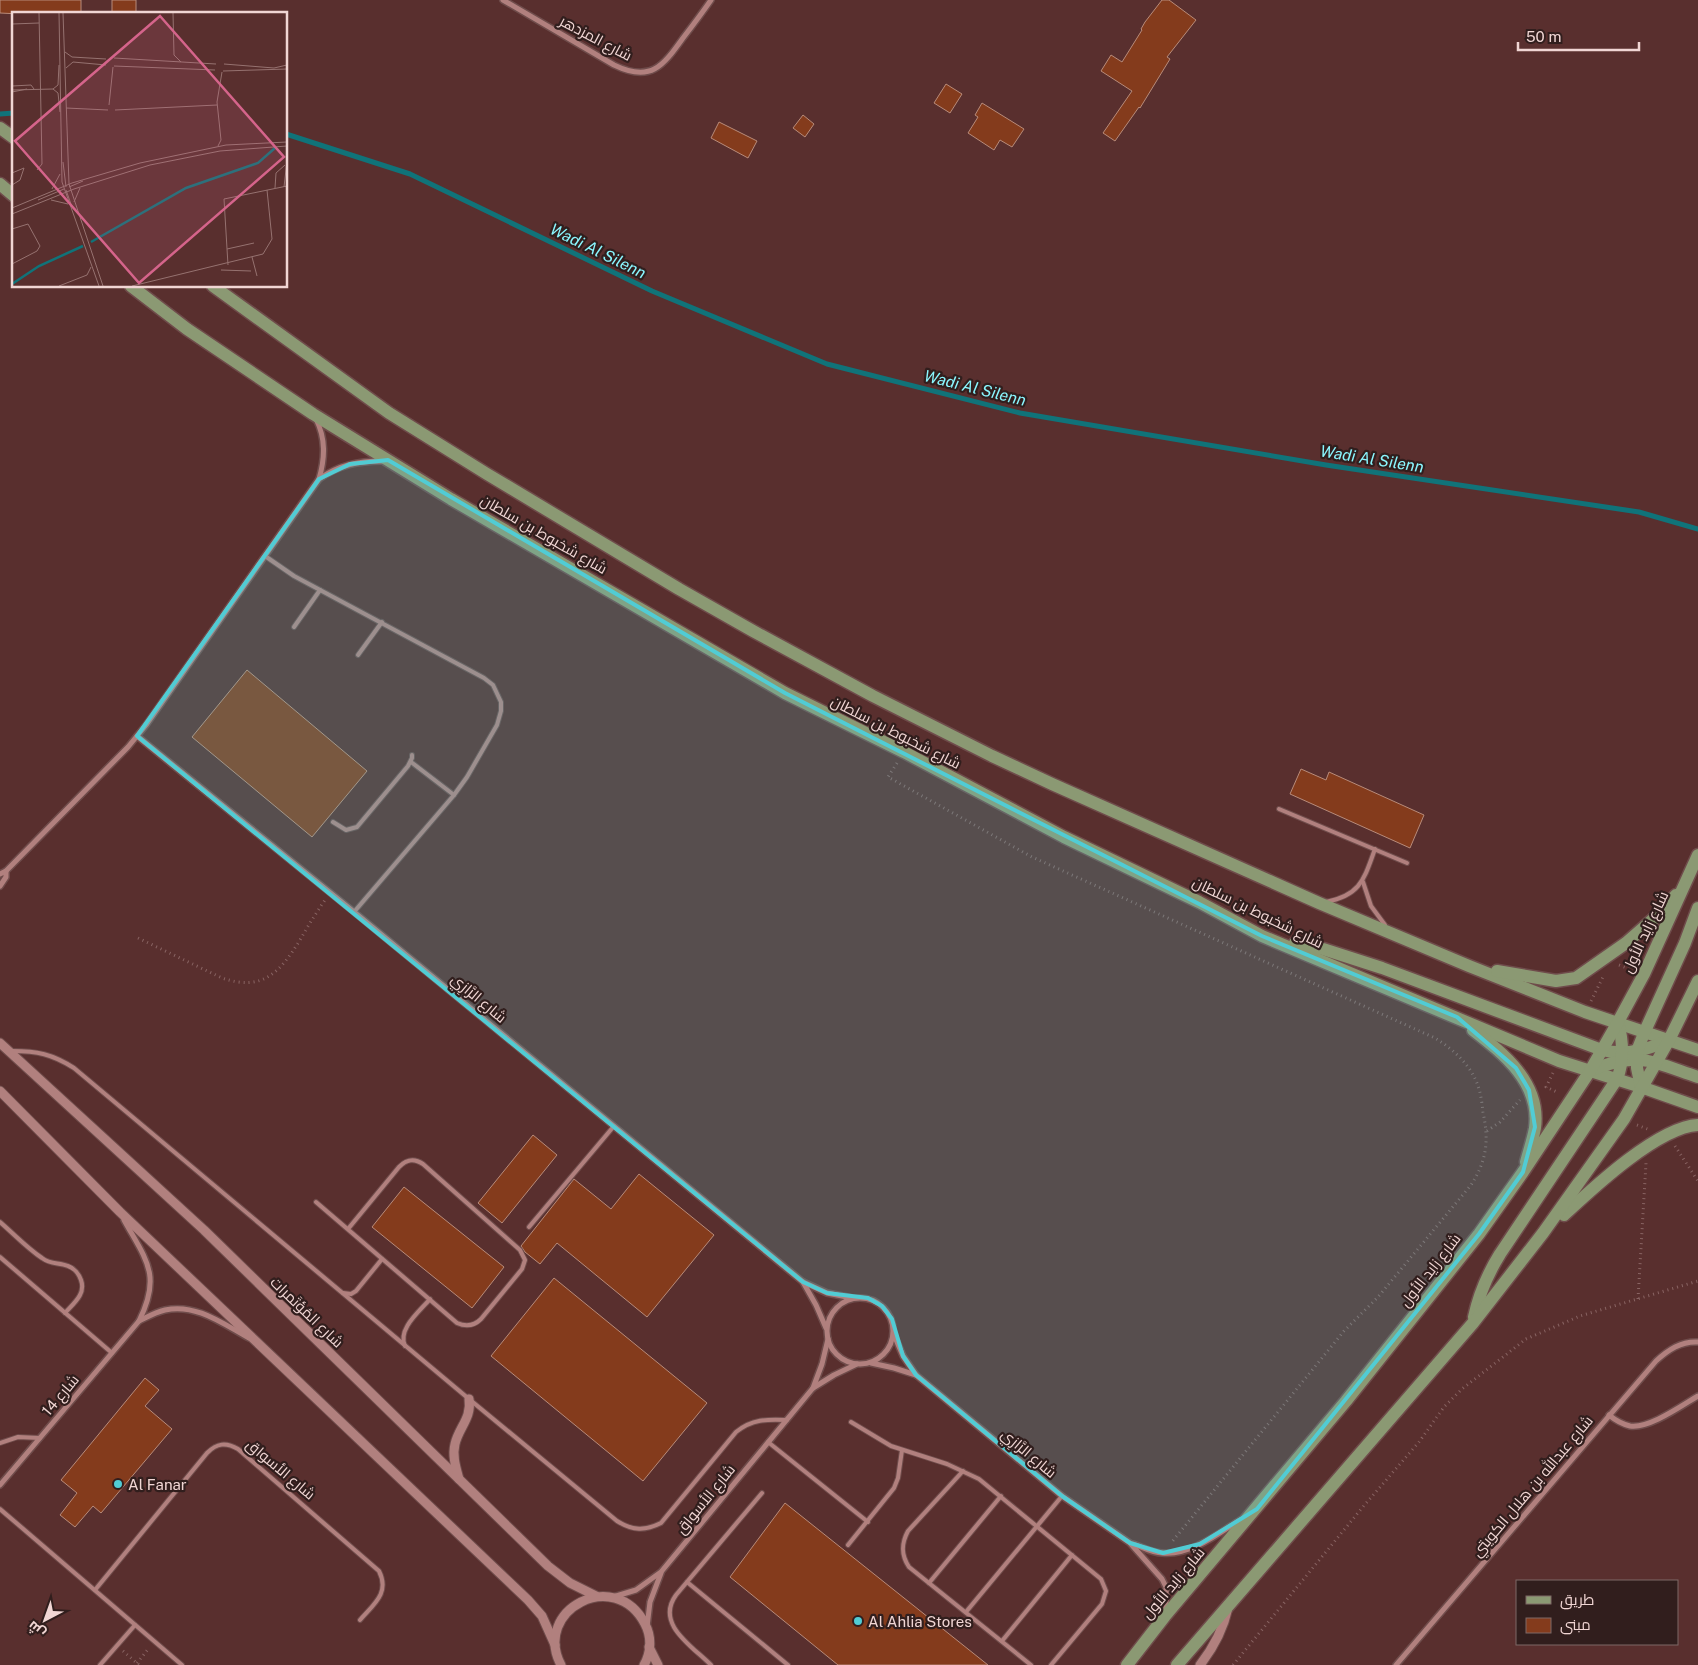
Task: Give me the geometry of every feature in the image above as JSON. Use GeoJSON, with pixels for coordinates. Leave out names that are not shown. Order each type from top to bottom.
{"type":"FeatureCollection","features":[{"type":"Feature","properties":{"kind":"main road"},"geometry":{"type":"LineString","coordinates":[[0,128],[12,137]]}},
{"type":"Feature","properties":{"kind":"main road"},"geometry":{"type":"LineString","coordinates":[[0,184],[12,194]]}},
{"type":"Feature","properties":{"kind":"main road","name":"شارع شخبوط بن سلطان"},"geometry":{"type":"LineString","coordinates":[[134,288],[187,328],[313,414],[460,504],[776,688],[904,752],[1022,816],[1198,902],[1262,936],[1559,1061],[1698,1107]]}},
{"type":"Feature","properties":{"kind":"main road","name":"شارع شخبوط بن سلطان"},"geometry":{"type":"LineString","coordinates":[[216,288],[389,413],[497,480],[753,631],[873,696],[992,756],[1175,840],[1395,936],[1585,1012],[1698,1050]]}},
{"type":"Feature","properties":{"kind":"main road","name":"شارع زايد الأول"},"geometry":{"type":"LineString","coordinates":[[1126,1665],[1346,1401],[1473,1242],[1523,1172],[1590,1071],[1618,1022],[1644,974],[1698,855]]}},
{"type":"Feature","properties":{"kind":"main road"},"geometry":{"type":"LineString","coordinates":[[1469,966],[1556,981],[1576,978],[1632,938],[1658,915],[1684,886]]}},
{"type":"Feature","properties":{"kind":"main road"},"geometry":{"type":"LineString","coordinates":[[1641,1087],[1637,1055],[1645,1031],[1685,943],[1698,908]]}},
{"type":"Feature","properties":{"kind":"main road"},"geometry":{"type":"LineString","coordinates":[[1262,936],[1323,949],[1382,968],[1622,1056]]}},
{"type":"Feature","properties":{"kind":"main road"},"geometry":{"type":"LineString","coordinates":[[1177,1665],[1473,1323],[1543,1233],[1624,1120],[1698,981]]}},
{"type":"Feature","properties":{"kind":"main road"},"geometry":{"type":"LineString","coordinates":[[1457,1017],[1500,1051],[1516,1068],[1529,1090],[1534,1107],[1535,1127],[1523,1172]]}},
{"type":"Feature","properties":{"kind":"main road"},"geometry":{"type":"LineString","coordinates":[[1473,1323],[1481,1290],[1492,1266],[1617,1079],[1622,1056],[1618,1022]]}},
{"type":"Feature","properties":{"kind":"main road"},"geometry":{"type":"LineString","coordinates":[[1590,1071],[1622,1056],[1637,1055],[1668,1040]]}},
{"type":"Feature","properties":{"kind":"main road"},"geometry":{"type":"LineString","coordinates":[[1637,1055],[1698,1077]]}},
{"type":"Feature","properties":{"kind":"main road"},"geometry":{"type":"LineString","coordinates":[[1543,1233],[1606,1176],[1663,1138],[1685,1128],[1698,1125]]}},
{"type":"Feature","properties":{"kind":"street","name":"شارع المزدهر"},"geometry":{"type":"LineString","coordinates":[[503,0],[614,65],[627,71],[641,72],[655,69],[666,61],[711,0]]}},
{"type":"Feature","properties":{"kind":"street"},"geometry":{"type":"LineString","coordinates":[[313,414],[320,426],[323,439],[323,466],[319,479]]}},
{"type":"Feature","properties":{"kind":"street"},"geometry":{"type":"LineString","coordinates":[[0,886],[6,877],[3,873],[137,736],[156,712],[319,479],[328,472],[350,464],[388,460]]}},
{"type":"Feature","properties":{"kind":"street","name":"شارع الرَّازِي"},"geometry":{"type":"LineString","coordinates":[[137,736],[330,892],[803,1282],[826,1293],[852,1298]]}},
{"type":"Feature","properties":{"kind":"street","name":"شارع المُؤتَمرات"},"geometry":{"type":"LineString","coordinates":[[0,1043],[204,1230],[459,1480],[560,1576],[596,1596]]}},
{"type":"Feature","properties":{"kind":"street"},"geometry":{"type":"LineString","coordinates":[[0,1091],[120,1212],[528,1600],[542,1616],[556,1645]]}},
{"type":"Feature","properties":{"kind":"street","name":"شارع 14"},"geometry":{"type":"LineString","coordinates":[[0,1485],[139,1321],[150,1295],[151,1277],[146,1259],[120,1212]]}},
{"type":"Feature","properties":{"kind":"street","name":"شارع الرَّازِي"},"geometry":{"type":"LineString","coordinates":[[803,1282],[827,1330]]}},
{"type":"Feature","properties":{"kind":"street"},"geometry":{"type":"LineString","coordinates":[[852,1298],[868,1298],[882,1306],[892,1319],[894,1335],[891,1344],[879,1359],[871,1363],[857,1364],[847,1362],[832,1348],[828,1339],[827,1330],[832,1314],[837,1307],[852,1298]]}},
{"type":"Feature","properties":{"kind":"street","name":"شارع 14"},"geometry":{"type":"LineString","coordinates":[[139,1321],[166,1310],[188,1309],[209,1316],[258,1343]]}},
{"type":"Feature","properties":{"kind":"street","name":"شارع الرَّازِي"},"geometry":{"type":"LineString","coordinates":[[894,1335],[903,1356],[916,1375],[1062,1496],[1130,1543],[1162,1579],[1166,1587],[1165,1616]]}},
{"type":"Feature","properties":{"kind":"street","name":"شارع الأسواق"},"geometry":{"type":"LineString","coordinates":[[612,1597],[636,1590],[661,1572],[813,1388],[822,1364],[828,1339]]}},
{"type":"Feature","properties":{"kind":"street","name":"شارع عبدالله بن هلال الكويتي"},"geometry":{"type":"LineString","coordinates":[[1396,1665],[1608,1416],[1666,1351],[1680,1344],[1698,1342]]}},
{"type":"Feature","properties":{"kind":"street","name":"شارع الرَّازِي"},"geometry":{"type":"LineString","coordinates":[[871,1363],[916,1375]]}},
{"type":"Feature","properties":{"kind":"street","name":"شارع الأسواق"},"geometry":{"type":"LineString","coordinates":[[813,1388],[857,1364]]}},
{"type":"Feature","properties":{"kind":"street"},"geometry":{"type":"LineString","coordinates":[[1608,1416],[1631,1426],[1644,1425],[1698,1396]]}},
{"type":"Feature","properties":{"kind":"street"},"geometry":{"type":"LineString","coordinates":[[459,1480],[454,1450],[458,1435],[468,1417],[468,1399]]}},
{"type":"Feature","properties":{"kind":"street"},"geometry":{"type":"LineString","coordinates":[[1162,1554],[1176,1552],[1213,1538],[1257,1509]]}},
{"type":"Feature","properties":{"kind":"street","name":"شارع الرَّازِي"},"geometry":{"type":"LineString","coordinates":[[1130,1543],[1162,1554]]}},
{"type":"Feature","properties":{"kind":"street","name":"شارع الأسواق"},"geometry":{"type":"LineString","coordinates":[[647,1627],[650,1602],[661,1572]]}},
{"type":"Feature","properties":{"kind":"street"},"geometry":{"type":"LineString","coordinates":[[559,1663],[556,1633],[560,1622],[567,1612],[580,1602],[596,1596],[612,1597],[624,1601],[634,1608],[647,1627],[649,1647],[658,1665]]}},
{"type":"Feature","properties":{"kind":"street"},"geometry":{"type":"LineString","coordinates":[[1200,1665],[1211,1652],[1219,1637],[1229,1604]]}},
{"type":"Feature","properties":{"kind":"street"},"geometry":{"type":"LineString","coordinates":[[644,1665],[649,1647]]}},
{"type":"Feature","properties":{"kind":"lane"},"geometry":{"type":"LineString","coordinates":[[265,556],[286,571],[320,590],[484,678],[493,685],[498,693],[501,711],[497,725],[467,777],[454,795],[354,912]]}},
{"type":"Feature","properties":{"kind":"lane"},"geometry":{"type":"LineString","coordinates":[[294,627],[320,590]]}},
{"type":"Feature","properties":{"kind":"lane"},"geometry":{"type":"LineString","coordinates":[[358,655],[382,622]]}},
{"type":"Feature","properties":{"kind":"lane"},"geometry":{"type":"LineString","coordinates":[[333,822],[346,830],[357,827],[411,762],[412,755]]}},
{"type":"Feature","properties":{"kind":"lane"},"geometry":{"type":"LineString","coordinates":[[411,762],[454,795]]}},
{"type":"Feature","properties":{"kind":"lane"},"geometry":{"type":"LineString","coordinates":[[1279,809],[1407,863]]}},
{"type":"Feature","properties":{"kind":"lane"},"geometry":{"type":"LineString","coordinates":[[1319,903],[1338,899],[1363,882],[1375,850]]}},
{"type":"Feature","properties":{"kind":"lane"},"geometry":{"type":"LineString","coordinates":[[1363,882],[1366,894],[1375,912],[1395,936]]}},
{"type":"Feature","properties":{"kind":"lane"},"geometry":{"type":"LineString","coordinates":[[8,1051],[43,1053],[59,1058],[74,1068],[406,1348],[617,1521],[627,1527],[639,1530],[651,1528],[661,1522],[736,1432],[744,1426],[762,1420],[787,1420]]}},
{"type":"Feature","properties":{"kind":"lane"},"geometry":{"type":"LineString","coordinates":[[529,1227],[614,1126]]}},
{"type":"Feature","properties":{"kind":"lane"},"geometry":{"type":"LineString","coordinates":[[316,1202],[457,1323],[463,1326],[473,1325],[481,1319],[522,1269],[525,1260],[524,1254],[423,1164],[413,1160],[408,1160],[399,1166],[348,1229]]}},
{"type":"Feature","properties":{"kind":"lane"},"geometry":{"type":"LineString","coordinates":[[0,1222],[41,1258],[54,1264],[66,1264],[80,1276],[83,1288],[82,1293],[65,1313]]}},
{"type":"Feature","properties":{"kind":"lane"},"geometry":{"type":"LineString","coordinates":[[0,1256],[112,1353]]}},
{"type":"Feature","properties":{"kind":"lane"},"geometry":{"type":"LineString","coordinates":[[341,1292],[348,1294],[356,1291],[382,1259]]}},
{"type":"Feature","properties":{"kind":"lane"},"geometry":{"type":"LineString","coordinates":[[406,1348],[403,1341],[403,1333],[430,1300]]}},
{"type":"Feature","properties":{"kind":"lane"},"geometry":{"type":"LineString","coordinates":[[851,1422],[879,1440],[963,1471],[987,1484],[1101,1579],[1106,1591],[1102,1604],[1051,1665]]}},
{"type":"Feature","properties":{"kind":"lane"},"geometry":{"type":"LineString","coordinates":[[0,1443],[18,1437],[40,1438]]}},
{"type":"Feature","properties":{"kind":"lane"},"geometry":{"type":"LineString","coordinates":[[768,1442],[868,1522]]}},
{"type":"Feature","properties":{"kind":"lane","name":"شارع الأسواق"},"geometry":{"type":"LineString","coordinates":[[94,1590],[207,1453],[218,1445],[224,1444],[238,1449],[379,1571],[383,1578],[381,1594],[360,1620]]}},
{"type":"Feature","properties":{"kind":"lane"},"geometry":{"type":"LineString","coordinates":[[848,1546],[894,1488],[898,1478],[902,1450]]}},
{"type":"Feature","properties":{"kind":"lane"},"geometry":{"type":"LineString","coordinates":[[963,1471],[908,1531],[902,1551],[910,1567],[1031,1665]]}},
{"type":"Feature","properties":{"kind":"lane"},"geometry":{"type":"LineString","coordinates":[[711,1665],[674,1629],[670,1622],[669,1608],[672,1601],[687,1582],[762,1493]]}},
{"type":"Feature","properties":{"kind":"lane"},"geometry":{"type":"LineString","coordinates":[[929,1582],[1001,1496]]}},
{"type":"Feature","properties":{"kind":"lane"},"geometry":{"type":"LineString","coordinates":[[966,1612],[1062,1496]]}},
{"type":"Feature","properties":{"kind":"lane"},"geometry":{"type":"LineString","coordinates":[[0,1509],[182,1665]]}},
{"type":"Feature","properties":{"kind":"lane"},"geometry":{"type":"LineString","coordinates":[[1002,1641],[1072,1554]]}},
{"type":"Feature","properties":{"kind":"lane"},"geometry":{"type":"LineString","coordinates":[[687,1582],[788,1665]]}},
{"type":"Feature","properties":{"kind":"lane"},"geometry":{"type":"LineString","coordinates":[[100,1665],[135,1625]]}},
{"type":"Feature","properties":{"kind":"path"},"geometry":{"type":"LineString","coordinates":[[904,752],[888,777],[1032,857],[1436,1038],[1455,1052],[1473,1075],[1478,1086],[1487,1131],[1487,1146],[1482,1166],[1462,1198],[1378,1297],[1344,1331],[1162,1554]]}},
{"type":"Feature","properties":{"kind":"path"},"geometry":{"type":"LineString","coordinates":[[138,938],[222,978],[242,982],[257,981],[271,975],[287,961],[330,892]]}},
{"type":"Feature","properties":{"kind":"path"},"geometry":{"type":"LineString","coordinates":[[1487,1131],[1500,1122],[1529,1090],[1546,1087]]}},
{"type":"Feature","properties":{"kind":"path"},"geometry":{"type":"LineString","coordinates":[[1638,1299],[1645,1172],[1648,1158],[1663,1138],[1698,1181]]}},
{"type":"Feature","properties":{"kind":"path"},"geometry":{"type":"LineString","coordinates":[[1233,1665],[1356,1515],[1419,1442],[1454,1396],[1526,1339],[1580,1316],[1698,1281]]}},
{"type":"Feature","properties":{"kind":"path"},"geometry":{"type":"LineString","coordinates":[[117,1646],[138,1664],[154,1642]]}},
{"type":"Feature","properties":{"kind":"highlighted area"},"geometry":{"type":"Polygon","coordinates":[[[388,460],[785,693],[1262,936],[1457,1017],[1516,1068],[1529,1090],[1535,1127],[1523,1172],[1479,1234],[1257,1509],[1200,1544],[1163,1553],[1130,1543],[1062,1496],[916,1375],[903,1356],[892,1319],[882,1306],[868,1298],[827,1293],[803,1282],[137,736],[319,479],[350,464],[388,460]]]}},
{"type":"Feature","properties":{"kind":"building"},"geometry":{"type":"Polygon","coordinates":[[[0,0],[81,0],[81,12],[0,13],[0,0]]]}},
{"type":"Feature","properties":{"kind":"building"},"geometry":{"type":"Polygon","coordinates":[[[112,0],[136,0],[136,12],[112,12],[112,0]]]}},
{"type":"Feature","properties":{"kind":"building"},"geometry":{"type":"Polygon","coordinates":[[[1162,0],[1169,0],[1196,20],[1167,57],[1170,59],[1140,108],[1115,141],[1103,133],[1132,91],[1101,71],[1111,55],[1122,62],[1145,22],[1162,0]]]}},
{"type":"Feature","properties":{"kind":"building"},"geometry":{"type":"Polygon","coordinates":[[[946,84],[962,94],[950,113],[934,103],[946,84]]]}},
{"type":"Feature","properties":{"kind":"building"},"geometry":{"type":"Polygon","coordinates":[[[982,103],[1024,129],[1012,147],[1000,140],[994,150],[968,133],[978,117],[975,115],[982,103]]]}},
{"type":"Feature","properties":{"kind":"building"},"geometry":{"type":"Polygon","coordinates":[[[803,115],[814,124],[805,137],[793,128],[803,115]]]}},
{"type":"Feature","properties":{"kind":"building"},"geometry":{"type":"Polygon","coordinates":[[[719,122],[757,141],[748,158],[711,138],[719,122]]]}},
{"type":"Feature","properties":{"kind":"building"},"geometry":{"type":"Polygon","coordinates":[[[247,670],[367,771],[312,837],[192,737],[247,670]]]}},
{"type":"Feature","properties":{"kind":"building"},"geometry":{"type":"Polygon","coordinates":[[[1301,769],[1326,780],[1329,772],[1424,815],[1410,848],[1290,794],[1301,769]]]}},
{"type":"Feature","properties":{"kind":"building"},"geometry":{"type":"Polygon","coordinates":[[[533,1135],[557,1155],[502,1223],[478,1203],[533,1135]]]}},
{"type":"Feature","properties":{"kind":"building"},"geometry":{"type":"Polygon","coordinates":[[[639,1174],[714,1235],[647,1317],[557,1243],[540,1264],[525,1252],[521,1246],[574,1179],[611,1209],[639,1174]]]}},
{"type":"Feature","properties":{"kind":"building"},"geometry":{"type":"Polygon","coordinates":[[[404,1187],[504,1267],[472,1308],[372,1227],[404,1187]]]}},
{"type":"Feature","properties":{"kind":"building"},"geometry":{"type":"Polygon","coordinates":[[[554,1278],[707,1403],[643,1481],[491,1356],[554,1278]]]}},
{"type":"Feature","properties":{"kind":"building"},"geometry":{"type":"Polygon","coordinates":[[[145,1378],[159,1390],[145,1406],[172,1429],[101,1513],[93,1506],[75,1527],[60,1515],[77,1493],[61,1480],[145,1378]]]}},
{"type":"Feature","properties":{"kind":"building","name":"Al Ahlia Stores"},"geometry":{"type":"Polygon","coordinates":[[[785,1503],[988,1665],[838,1665],[730,1577],[785,1503]]]}},
{"type":"Feature","properties":{"kind":"waterway","name":"Wadi Al Silenn"},"geometry":{"type":"LineString","coordinates":[[0,114],[12,113]]}},
{"type":"Feature","properties":{"kind":"waterway","name":"Wadi Al Silenn"},"geometry":{"type":"LineString","coordinates":[[288,135],[410,174],[652,291],[827,364],[1020,413],[1326,465],[1639,512],[1698,529]]}},
{"type":"Feature","properties":{"kind":"place","name":"Al Fanar"},"geometry":{"type":"Point","coordinates":[118,1484]}},
{"type":"Feature","properties":{"kind":"place","name":"Al Ahlia Stores"},"geometry":{"type":"Point","coordinates":[858,1621]}}]}
